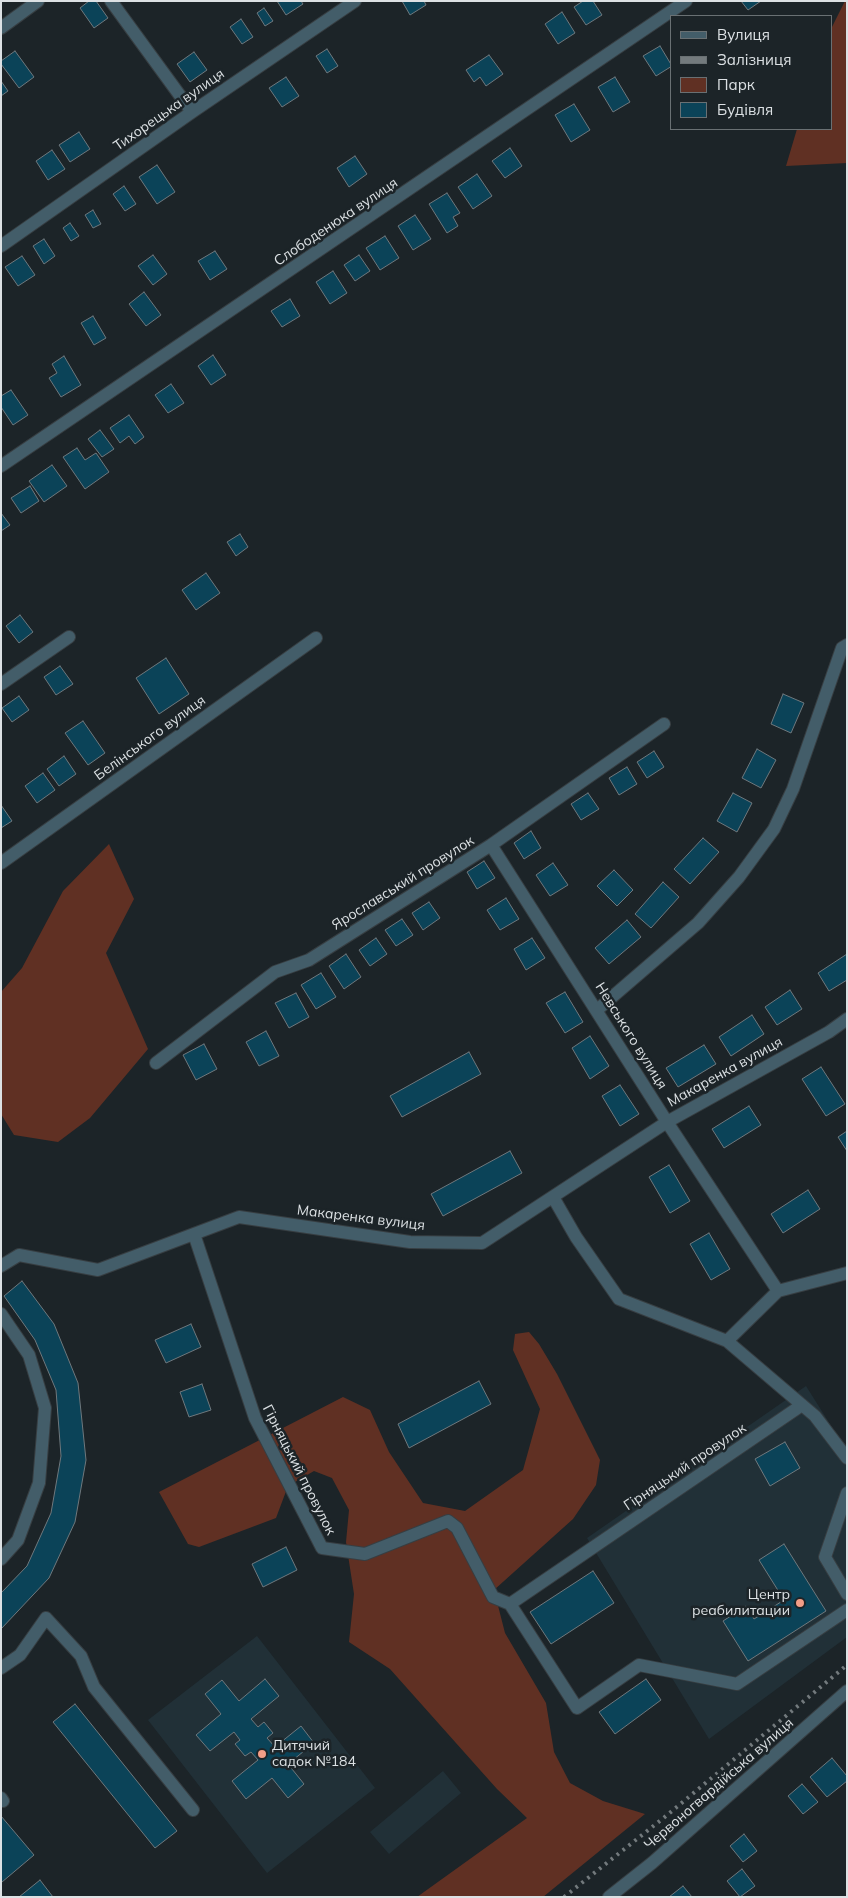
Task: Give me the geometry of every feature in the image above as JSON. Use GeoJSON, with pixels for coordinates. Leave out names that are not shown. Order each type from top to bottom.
{"type":"FeatureCollection","features":[{"type":"Feature","properties":{"kind":"street"},"geometry":{"type":"LineString","coordinates":[[1,28],[38,1]]}},
{"type":"Feature","properties":{"kind":"street"},"geometry":{"type":"LineString","coordinates":[[111,1],[192,112]]}},
{"type":"Feature","properties":{"kind":"street","name":"Тихорецька вулиця"},"geometry":{"type":"LineString","coordinates":[[1,246],[355,1]]}},
{"type":"Feature","properties":{"kind":"street","name":"Слободенюка вулиця"},"geometry":{"type":"LineString","coordinates":[[1,466],[686,1]]}},
{"type":"Feature","properties":{"kind":"street"},"geometry":{"type":"LineString","coordinates":[[1,684],[69,637]]}},
{"type":"Feature","properties":{"kind":"street","name":"Белінського вулиця"},"geometry":{"type":"LineString","coordinates":[[1,863],[316,638]]}},
{"type":"Feature","properties":{"kind":"street"},"geometry":{"type":"LineString","coordinates":[[597,1010],[698,924],[739,876],[774,829],[793,789],[842,648],[847,645]]}},
{"type":"Feature","properties":{"kind":"street","name":"Ярославський провулок"},"geometry":{"type":"LineString","coordinates":[[156,1063],[275,972],[309,960],[491,845],[664,724]]}},
{"type":"Feature","properties":{"kind":"street","name":"Невського вулиця"},"geometry":{"type":"LineString","coordinates":[[491,845],[667,1122],[778,1291]]}},
{"type":"Feature","properties":{"kind":"street","name":"Макаренка вулиця"},"geometry":{"type":"LineString","coordinates":[[1,1266],[19,1255],[98,1270],[239,1217],[410,1242],[482,1243],[667,1122],[829,1032],[847,1019]]}},
{"type":"Feature","properties":{"kind":"street"},"geometry":{"type":"LineString","coordinates":[[553,1196],[576,1236],[619,1299],[727,1341],[815,1416],[847,1458]]}},
{"type":"Feature","properties":{"kind":"street","name":"Гірняцький провулок"},"geometry":{"type":"LineString","coordinates":[[194,1234],[254,1418],[322,1548],[365,1554],[448,1521],[457,1528],[493,1597],[510,1604],[577,1708],[638,1665],[736,1684],[847,1610]]}},
{"type":"Feature","properties":{"kind":"street"},"geometry":{"type":"LineString","coordinates":[[727,1341],[778,1291],[847,1273]]}},
{"type":"Feature","properties":{"kind":"street"},"geometry":{"type":"LineString","coordinates":[[1,1314],[29,1355],[45,1408],[39,1483],[18,1540],[1,1558]]}},
{"type":"Feature","properties":{"kind":"street","name":"Гірняцький провулок"},"geometry":{"type":"LineString","coordinates":[[510,1604],[802,1405]]}},
{"type":"Feature","properties":{"kind":"street"},"geometry":{"type":"LineString","coordinates":[[847,1493],[825,1557],[847,1594]]}},
{"type":"Feature","properties":{"kind":"street"},"geometry":{"type":"LineString","coordinates":[[1,1668],[20,1655],[46,1618],[81,1656],[94,1687],[193,1810]]}},
{"type":"Feature","properties":{"kind":"street","name":"Червоногвардійська вулиця"},"geometry":{"type":"LineString","coordinates":[[609,1897],[652,1863],[847,1691]]}},
{"type":"Feature","properties":{"kind":"shaded area"},"geometry":{"type":"Polygon","coordinates":[[[806,1386],[847,1451],[847,1637],[709,1739],[587,1538],[806,1386]]]}},
{"type":"Feature","properties":{"kind":"shaded area","name":"Дитячий садок №184"},"geometry":{"type":"Polygon","coordinates":[[[257,1636],[375,1788],[267,1873],[148,1720],[257,1636]]]}},
{"type":"Feature","properties":{"kind":"shaded area"},"geometry":{"type":"Polygon","coordinates":[[[443,1771],[461,1793],[389,1854],[370,1832],[443,1771]]]}},
{"type":"Feature","properties":{"kind":"green space"},"geometry":{"type":"Polygon","coordinates":[[[845,1],[847,1],[847,163],[786,166],[797,130],[833,130],[833,25],[845,1]]]}},
{"type":"Feature","properties":{"kind":"green space"},"geometry":{"type":"Polygon","coordinates":[[[109,844],[134,899],[106,953],[148,1049],[90,1118],[58,1142],[14,1135],[1,1114],[1,992],[22,968],[63,891],[109,844]]]}},
{"type":"Feature","properties":{"kind":"green space"},"geometry":{"type":"Polygon","coordinates":[[[529,1332],[539,1344],[557,1374],[600,1460],[596,1485],[573,1519],[494,1590],[505,1633],[546,1703],[554,1752],[570,1783],[603,1801],[645,1814],[543,1897],[417,1897],[527,1818],[497,1789],[390,1669],[349,1642],[354,1594],[346,1542],[349,1510],[332,1478],[314,1471],[288,1486],[276,1518],[199,1547],[188,1544],[159,1492],[343,1397],[370,1410],[389,1452],[423,1503],[465,1511],[523,1470],[540,1409],[513,1350],[515,1334],[529,1332]]]}},
{"type":"Feature","properties":{"kind":"building"},"geometry":{"type":"Polygon","coordinates":[[[89,1],[96,1],[108,18],[94,28],[80,8],[89,1]]]}},
{"type":"Feature","properties":{"kind":"building"},"geometry":{"type":"Polygon","coordinates":[[[277,1],[301,1],[303,4],[286,15],[277,1]]]}},
{"type":"Feature","properties":{"kind":"building"},"geometry":{"type":"Polygon","coordinates":[[[402,1],[424,1],[426,5],[410,15],[402,1]]]}},
{"type":"Feature","properties":{"kind":"building"},"geometry":{"type":"Polygon","coordinates":[[[583,1],[593,1],[602,15],[586,25],[574,7],[583,1]]]}},
{"type":"Feature","properties":{"kind":"building"},"geometry":{"type":"Polygon","coordinates":[[[741,1],[761,1],[748,10],[741,1]]]}},
{"type":"Feature","properties":{"kind":"building"},"geometry":{"type":"Polygon","coordinates":[[[264,8],[273,21],[265,26],[257,13],[264,8]]]}},
{"type":"Feature","properties":{"kind":"building"},"geometry":{"type":"Polygon","coordinates":[[[562,12],[575,33],[558,44],[545,24],[562,12]]]}},
{"type":"Feature","properties":{"kind":"building"},"geometry":{"type":"Polygon","coordinates":[[[241,19],[253,37],[242,44],[230,27],[241,19]]]}},
{"type":"Feature","properties":{"kind":"building"},"geometry":{"type":"Polygon","coordinates":[[[660,46],[670,63],[670,67],[656,76],[643,56],[660,46]]]}},
{"type":"Feature","properties":{"kind":"building"},"geometry":{"type":"Polygon","coordinates":[[[327,49],[338,66],[327,73],[316,56],[327,49]]]}},
{"type":"Feature","properties":{"kind":"building"},"geometry":{"type":"Polygon","coordinates":[[[15,51],[34,77],[19,88],[1,64],[1,61],[15,51]]]}},
{"type":"Feature","properties":{"kind":"building"},"geometry":{"type":"Polygon","coordinates":[[[194,52],[207,70],[190,82],[177,64],[194,52]]]}},
{"type":"Feature","properties":{"kind":"building"},"geometry":{"type":"Polygon","coordinates":[[[489,55],[503,74],[486,86],[480,77],[474,82],[466,70],[489,55]]]}},
{"type":"Feature","properties":{"kind":"building"},"geometry":{"type":"Polygon","coordinates":[[[286,77],[299,96],[282,107],[269,88],[286,77]]]}},
{"type":"Feature","properties":{"kind":"building"},"geometry":{"type":"Polygon","coordinates":[[[615,77],[630,102],[613,112],[598,87],[615,77]]]}},
{"type":"Feature","properties":{"kind":"building"},"geometry":{"type":"Polygon","coordinates":[[[1,81],[8,91],[1,96],[1,81]]]}},
{"type":"Feature","properties":{"kind":"building"},"geometry":{"type":"Polygon","coordinates":[[[574,104],[590,130],[571,142],[555,115],[574,104]]]}},
{"type":"Feature","properties":{"kind":"building"},"geometry":{"type":"Polygon","coordinates":[[[79,132],[90,149],[70,162],[59,145],[79,132]]]}},
{"type":"Feature","properties":{"kind":"building"},"geometry":{"type":"Polygon","coordinates":[[[510,148],[522,166],[505,178],[492,161],[510,148]]]}},
{"type":"Feature","properties":{"kind":"building"},"geometry":{"type":"Polygon","coordinates":[[[52,150],[65,169],[48,180],[36,161],[52,150]]]}},
{"type":"Feature","properties":{"kind":"building"},"geometry":{"type":"Polygon","coordinates":[[[355,156],[367,174],[349,187],[337,168],[355,156]]]}},
{"type":"Feature","properties":{"kind":"building"},"geometry":{"type":"Polygon","coordinates":[[[157,165],[175,192],[157,204],[139,177],[157,165]]]}},
{"type":"Feature","properties":{"kind":"building"},"geometry":{"type":"Polygon","coordinates":[[[477,174],[492,196],[473,209],[458,187],[477,174]]]}},
{"type":"Feature","properties":{"kind":"building"},"geometry":{"type":"Polygon","coordinates":[[[124,186],[136,204],[125,211],[113,194],[124,186]]]}},
{"type":"Feature","properties":{"kind":"building"},"geometry":{"type":"Polygon","coordinates":[[[447,193],[460,213],[453,217],[458,226],[447,233],[429,204],[447,193]]]}},
{"type":"Feature","properties":{"kind":"building"},"geometry":{"type":"Polygon","coordinates":[[[93,210],[101,224],[93,228],[85,215],[93,210]]]}},
{"type":"Feature","properties":{"kind":"building"},"geometry":{"type":"Polygon","coordinates":[[[415,215],[431,239],[413,250],[398,226],[415,215]]]}},
{"type":"Feature","properties":{"kind":"building"},"geometry":{"type":"Polygon","coordinates":[[[70,223],[79,236],[71,241],[63,228],[70,223]]]}},
{"type":"Feature","properties":{"kind":"building"},"geometry":{"type":"Polygon","coordinates":[[[385,236],[399,258],[380,270],[366,248],[385,236]]]}},
{"type":"Feature","properties":{"kind":"building"},"geometry":{"type":"Polygon","coordinates":[[[44,239],[55,256],[44,264],[33,246],[44,239]]]}},
{"type":"Feature","properties":{"kind":"building"},"geometry":{"type":"Polygon","coordinates":[[[215,251],[227,269],[210,280],[198,261],[215,251]]]}},
{"type":"Feature","properties":{"kind":"building"},"geometry":{"type":"Polygon","coordinates":[[[153,255],[167,274],[153,285],[138,266],[153,255]]]}},
{"type":"Feature","properties":{"kind":"building"},"geometry":{"type":"Polygon","coordinates":[[[359,255],[370,271],[355,281],[344,265],[359,255]]]}},
{"type":"Feature","properties":{"kind":"building"},"geometry":{"type":"Polygon","coordinates":[[[22,256],[35,275],[18,286],[5,267],[22,256]]]}},
{"type":"Feature","properties":{"kind":"building"},"geometry":{"type":"Polygon","coordinates":[[[333,271],[347,293],[330,304],[316,282],[333,271]]]}},
{"type":"Feature","properties":{"kind":"building"},"geometry":{"type":"Polygon","coordinates":[[[144,292],[161,315],[146,326],[129,304],[144,292]]]}},
{"type":"Feature","properties":{"kind":"building"},"geometry":{"type":"Polygon","coordinates":[[[290,299],[300,316],[282,327],[271,311],[290,299]]]}},
{"type":"Feature","properties":{"kind":"building"},"geometry":{"type":"Polygon","coordinates":[[[93,316],[106,338],[94,345],[81,323],[93,316]]]}},
{"type":"Feature","properties":{"kind":"building"},"geometry":{"type":"Polygon","coordinates":[[[213,355],[226,375],[211,385],[198,366],[213,355]]]}},
{"type":"Feature","properties":{"kind":"building"},"geometry":{"type":"Polygon","coordinates":[[[64,356],[81,385],[61,397],[49,378],[57,373],[52,364],[64,356]]]}},
{"type":"Feature","properties":{"kind":"building"},"geometry":{"type":"Polygon","coordinates":[[[171,384],[184,403],[168,413],[155,395],[171,384]]]}},
{"type":"Feature","properties":{"kind":"building"},"geometry":{"type":"Polygon","coordinates":[[[11,390],[28,415],[13,425],[1,407],[1,396],[11,390]]]}},
{"type":"Feature","properties":{"kind":"building"},"geometry":{"type":"Polygon","coordinates":[[[129,415],[144,437],[135,444],[129,436],[120,443],[110,428],[129,415]]]}},
{"type":"Feature","properties":{"kind":"building"},"geometry":{"type":"Polygon","coordinates":[[[100,430],[114,449],[102,457],[88,439],[100,430]]]}},
{"type":"Feature","properties":{"kind":"building"},"geometry":{"type":"Polygon","coordinates":[[[77,448],[85,460],[96,453],[109,472],[85,489],[63,457],[77,448]]]}},
{"type":"Feature","properties":{"kind":"building"},"geometry":{"type":"Polygon","coordinates":[[[52,465],[67,486],[44,502],[29,481],[52,465]]]}},
{"type":"Feature","properties":{"kind":"building"},"geometry":{"type":"Polygon","coordinates":[[[30,486],[39,501],[21,513],[11,498],[30,486]]]}},
{"type":"Feature","properties":{"kind":"building"},"geometry":{"type":"Polygon","coordinates":[[[1,513],[10,525],[1,531],[1,513]]]}},
{"type":"Feature","properties":{"kind":"building"},"geometry":{"type":"Polygon","coordinates":[[[240,534],[248,547],[236,556],[227,542],[240,534]]]}},
{"type":"Feature","properties":{"kind":"building"},"geometry":{"type":"Polygon","coordinates":[[[206,573],[220,593],[196,610],[182,590],[206,573]]]}},
{"type":"Feature","properties":{"kind":"building"},"geometry":{"type":"Polygon","coordinates":[[[20,615],[33,632],[19,643],[6,626],[20,615]]]}},
{"type":"Feature","properties":{"kind":"building"},"geometry":{"type":"Polygon","coordinates":[[[166,658],[189,694],[159,714],[136,678],[166,658]]]}},
{"type":"Feature","properties":{"kind":"building"},"geometry":{"type":"Polygon","coordinates":[[[60,666],[73,684],[56,695],[44,677],[60,666]]]}},
{"type":"Feature","properties":{"kind":"building"},"geometry":{"type":"Polygon","coordinates":[[[783,694],[804,703],[791,733],[771,724],[783,694]]]}},
{"type":"Feature","properties":{"kind":"building"},"geometry":{"type":"Polygon","coordinates":[[[19,696],[29,710],[12,722],[2,708],[19,696]]]}},
{"type":"Feature","properties":{"kind":"building"},"geometry":{"type":"Polygon","coordinates":[[[83,721],[105,753],[88,765],[65,733],[83,721]]]}},
{"type":"Feature","properties":{"kind":"building"},"geometry":{"type":"Polygon","coordinates":[[[757,749],[776,760],[761,788],[742,778],[757,749]]]}},
{"type":"Feature","properties":{"kind":"building"},"geometry":{"type":"Polygon","coordinates":[[[654,751],[664,767],[647,778],[637,762],[654,751]]]}},
{"type":"Feature","properties":{"kind":"building"},"geometry":{"type":"Polygon","coordinates":[[[64,756],[76,774],[59,786],[47,769],[64,756]]]}},
{"type":"Feature","properties":{"kind":"building"},"geometry":{"type":"Polygon","coordinates":[[[627,767],[637,784],[619,795],[609,778],[627,767]]]}},
{"type":"Feature","properties":{"kind":"building"},"geometry":{"type":"Polygon","coordinates":[[[43,773],[55,790],[37,803],[25,786],[43,773]]]}},
{"type":"Feature","properties":{"kind":"building"},"geometry":{"type":"Polygon","coordinates":[[[588,793],[599,809],[581,820],[571,804],[588,793]]]}},
{"type":"Feature","properties":{"kind":"building"},"geometry":{"type":"Polygon","coordinates":[[[733,793],[752,803],[737,832],[717,821],[733,793]]]}},
{"type":"Feature","properties":{"kind":"building"},"geometry":{"type":"Polygon","coordinates":[[[1,805],[12,821],[1,828],[1,805]]]}},
{"type":"Feature","properties":{"kind":"building"},"geometry":{"type":"Polygon","coordinates":[[[531,831],[541,848],[524,859],[514,843],[531,831]]]}},
{"type":"Feature","properties":{"kind":"building"},"geometry":{"type":"Polygon","coordinates":[[[703,838],[719,852],[690,884],[674,869],[703,838]]]}},
{"type":"Feature","properties":{"kind":"building"},"geometry":{"type":"Polygon","coordinates":[[[484,861],[495,878],[477,889],[467,872],[484,861]]]}},
{"type":"Feature","properties":{"kind":"building"},"geometry":{"type":"Polygon","coordinates":[[[553,863],[568,885],[550,896],[536,875],[553,863]]]}},
{"type":"Feature","properties":{"kind":"building"},"geometry":{"type":"Polygon","coordinates":[[[614,870],[633,890],[617,906],[597,886],[614,870]]]}},
{"type":"Feature","properties":{"kind":"building"},"geometry":{"type":"Polygon","coordinates":[[[663,882],[679,897],[651,928],[635,914],[663,882]]]}},
{"type":"Feature","properties":{"kind":"building"},"geometry":{"type":"Polygon","coordinates":[[[506,898],[519,919],[500,930],[487,910],[506,898]]]}},
{"type":"Feature","properties":{"kind":"building"},"geometry":{"type":"Polygon","coordinates":[[[429,902],[440,918],[423,930],[412,913],[429,902]]]}},
{"type":"Feature","properties":{"kind":"building"},"geometry":{"type":"Polygon","coordinates":[[[402,919],[413,935],[396,946],[385,930],[402,919]]]}},
{"type":"Feature","properties":{"kind":"building"},"geometry":{"type":"Polygon","coordinates":[[[627,920],[641,937],[609,964],[595,948],[627,920]]]}},
{"type":"Feature","properties":{"kind":"building"},"geometry":{"type":"Polygon","coordinates":[[[376,938],[387,954],[370,966],[359,950],[376,938]]]}},
{"type":"Feature","properties":{"kind":"building"},"geometry":{"type":"Polygon","coordinates":[[[532,938],[545,958],[526,970],[514,949],[532,938]]]}},
{"type":"Feature","properties":{"kind":"building"},"geometry":{"type":"Polygon","coordinates":[[[346,954],[361,977],[344,989],[329,966],[346,954]]]}},
{"type":"Feature","properties":{"kind":"building"},"geometry":{"type":"Polygon","coordinates":[[[847,954],[847,980],[829,991],[818,973],[847,954]]]}},
{"type":"Feature","properties":{"kind":"building"},"geometry":{"type":"Polygon","coordinates":[[[321,973],[336,997],[316,1009],[301,985],[321,973]]]}},
{"type":"Feature","properties":{"kind":"building"},"geometry":{"type":"Polygon","coordinates":[[[790,990],[802,1009],[777,1025],[765,1007],[790,990]]]}},
{"type":"Feature","properties":{"kind":"building"},"geometry":{"type":"Polygon","coordinates":[[[565,992],[583,1022],[565,1033],[546,1003],[565,992]]]}},
{"type":"Feature","properties":{"kind":"building"},"geometry":{"type":"Polygon","coordinates":[[[296,993],[309,1017],[289,1028],[275,1003],[296,993]]]}},
{"type":"Feature","properties":{"kind":"building"},"geometry":{"type":"Polygon","coordinates":[[[752,1015],[764,1034],[731,1056],[719,1037],[752,1015]]]}},
{"type":"Feature","properties":{"kind":"building"},"geometry":{"type":"Polygon","coordinates":[[[266,1031],[279,1056],[259,1066],[246,1042],[266,1031]]]}},
{"type":"Feature","properties":{"kind":"building"},"geometry":{"type":"Polygon","coordinates":[[[590,1036],[609,1066],[590,1079],[572,1048],[590,1036]]]}},
{"type":"Feature","properties":{"kind":"building"},"geometry":{"type":"Polygon","coordinates":[[[204,1044],[217,1069],[196,1080],[183,1055],[204,1044]]]}},
{"type":"Feature","properties":{"kind":"building"},"geometry":{"type":"Polygon","coordinates":[[[704,1045],[716,1064],[678,1087],[666,1068],[704,1045]]]}},
{"type":"Feature","properties":{"kind":"building"},"geometry":{"type":"Polygon","coordinates":[[[469,1052],[481,1074],[402,1117],[390,1096],[469,1052]]]}},
{"type":"Feature","properties":{"kind":"building"},"geometry":{"type":"Polygon","coordinates":[[[821,1067],[845,1104],[826,1116],[802,1079],[821,1067]]]}},
{"type":"Feature","properties":{"kind":"building"},"geometry":{"type":"Polygon","coordinates":[[[620,1085],[639,1114],[620,1126],[602,1096],[620,1085]]]}},
{"type":"Feature","properties":{"kind":"building"},"geometry":{"type":"Polygon","coordinates":[[[749,1106],[761,1125],[724,1148],[712,1129],[749,1106]]]}},
{"type":"Feature","properties":{"kind":"building"},"geometry":{"type":"Polygon","coordinates":[[[847,1131],[847,1151],[838,1137],[847,1131]]]}},
{"type":"Feature","properties":{"kind":"building"},"geometry":{"type":"Polygon","coordinates":[[[510,1151],[522,1173],[443,1216],[431,1194],[510,1151]]]}},
{"type":"Feature","properties":{"kind":"building"},"geometry":{"type":"Polygon","coordinates":[[[669,1165],[690,1201],[670,1213],[649,1177],[669,1165]]]}},
{"type":"Feature","properties":{"kind":"building"},"geometry":{"type":"Polygon","coordinates":[[[808,1190],[820,1209],[783,1233],[771,1214],[808,1190]]]}},
{"type":"Feature","properties":{"kind":"building"},"geometry":{"type":"Polygon","coordinates":[[[709,1233],[730,1269],[711,1280],[690,1244],[709,1233]]]}},
{"type":"Feature","properties":{"kind":"building"},"geometry":{"type":"Polygon","coordinates":[[[22,1281],[54,1324],[78,1383],[86,1460],[75,1522],[49,1578],[1,1629],[1,1593],[27,1566],[51,1513],[61,1456],[56,1390],[35,1340],[4,1296],[22,1281]]]}},
{"type":"Feature","properties":{"kind":"building"},"geometry":{"type":"Polygon","coordinates":[[[191,1324],[201,1347],[166,1363],[155,1340],[191,1324]]]}},
{"type":"Feature","properties":{"kind":"building"},"geometry":{"type":"Polygon","coordinates":[[[479,1381],[491,1404],[409,1448],[398,1424],[479,1381]]]}},
{"type":"Feature","properties":{"kind":"building"},"geometry":{"type":"Polygon","coordinates":[[[202,1384],[211,1410],[189,1417],[180,1392],[202,1384]]]}},
{"type":"Feature","properties":{"kind":"building"},"geometry":{"type":"Polygon","coordinates":[[[785,1442],[800,1468],[770,1486],[755,1459],[785,1442]]]}},
{"type":"Feature","properties":{"kind":"building","name":"Центр реабилитации"},"geometry":{"type":"Polygon","coordinates":[[[784,1544],[826,1611],[748,1661],[723,1621],[746,1606],[754,1619],[784,1600],[759,1560],[784,1544]]]}},
{"type":"Feature","properties":{"kind":"building"},"geometry":{"type":"Polygon","coordinates":[[[286,1547],[297,1570],[263,1587],[252,1564],[286,1547]]]}},
{"type":"Feature","properties":{"kind":"building"},"geometry":{"type":"Polygon","coordinates":[[[593,1571],[614,1603],[551,1644],[530,1612],[593,1571]]]}},
{"type":"Feature","properties":{"kind":"building"},"geometry":{"type":"Polygon","coordinates":[[[265,1679],[279,1696],[251,1719],[258,1727],[264,1722],[273,1733],[267,1738],[275,1747],[301,1726],[314,1743],[288,1764],[304,1784],[288,1798],[272,1778],[246,1799],[232,1781],[258,1760],[251,1752],[245,1756],[235,1744],[240,1740],[234,1732],[210,1751],[196,1735],[221,1714],[205,1694],[222,1680],[239,1701],[265,1679]]]}},
{"type":"Feature","properties":{"kind":"building"},"geometry":{"type":"Polygon","coordinates":[[[646,1679],[661,1700],[615,1734],[599,1712],[646,1679]]]}},
{"type":"Feature","properties":{"kind":"building"},"geometry":{"type":"Polygon","coordinates":[[[75,1704],[177,1831],[155,1848],[53,1722],[75,1704]]]}},
{"type":"Feature","properties":{"kind":"building"},"geometry":{"type":"Polygon","coordinates":[[[832,1758],[847,1776],[847,1781],[827,1797],[810,1777],[832,1758]]]}},
{"type":"Feature","properties":{"kind":"building"},"geometry":{"type":"Polygon","coordinates":[[[802,1784],[818,1802],[803,1814],[788,1796],[802,1784]]]}},
{"type":"Feature","properties":{"kind":"building"},"geometry":{"type":"Polygon","coordinates":[[[1,1816],[34,1855],[2,1882],[1,1881],[1,1816]]]}},
{"type":"Feature","properties":{"kind":"building"},"geometry":{"type":"Polygon","coordinates":[[[744,1834],[757,1851],[743,1862],[730,1846],[744,1834]]]}},
{"type":"Feature","properties":{"kind":"building"},"geometry":{"type":"Polygon","coordinates":[[[742,1869],[755,1886],[740,1897],[727,1881],[742,1869]]]}},
{"type":"Feature","properties":{"kind":"building"},"geometry":{"type":"Polygon","coordinates":[[[40,1880],[53,1897],[19,1897],[40,1880]]]}},
{"type":"Feature","properties":{"kind":"building"},"geometry":{"type":"Polygon","coordinates":[[[683,1886],[692,1897],[669,1897],[683,1886]]]}},
{"type":"Feature","properties":{"kind":"railway"},"geometry":{"type":"LineString","coordinates":[[564,1897],[666,1816],[847,1665]]}},
{"type":"Feature","properties":{"kind":"place","name":"Центр реабилитации"},"geometry":{"type":"Point","coordinates":[800,1603]}},
{"type":"Feature","properties":{"kind":"place","name":"Дитячий садок №184"},"geometry":{"type":"Point","coordinates":[262,1754]}}]}
